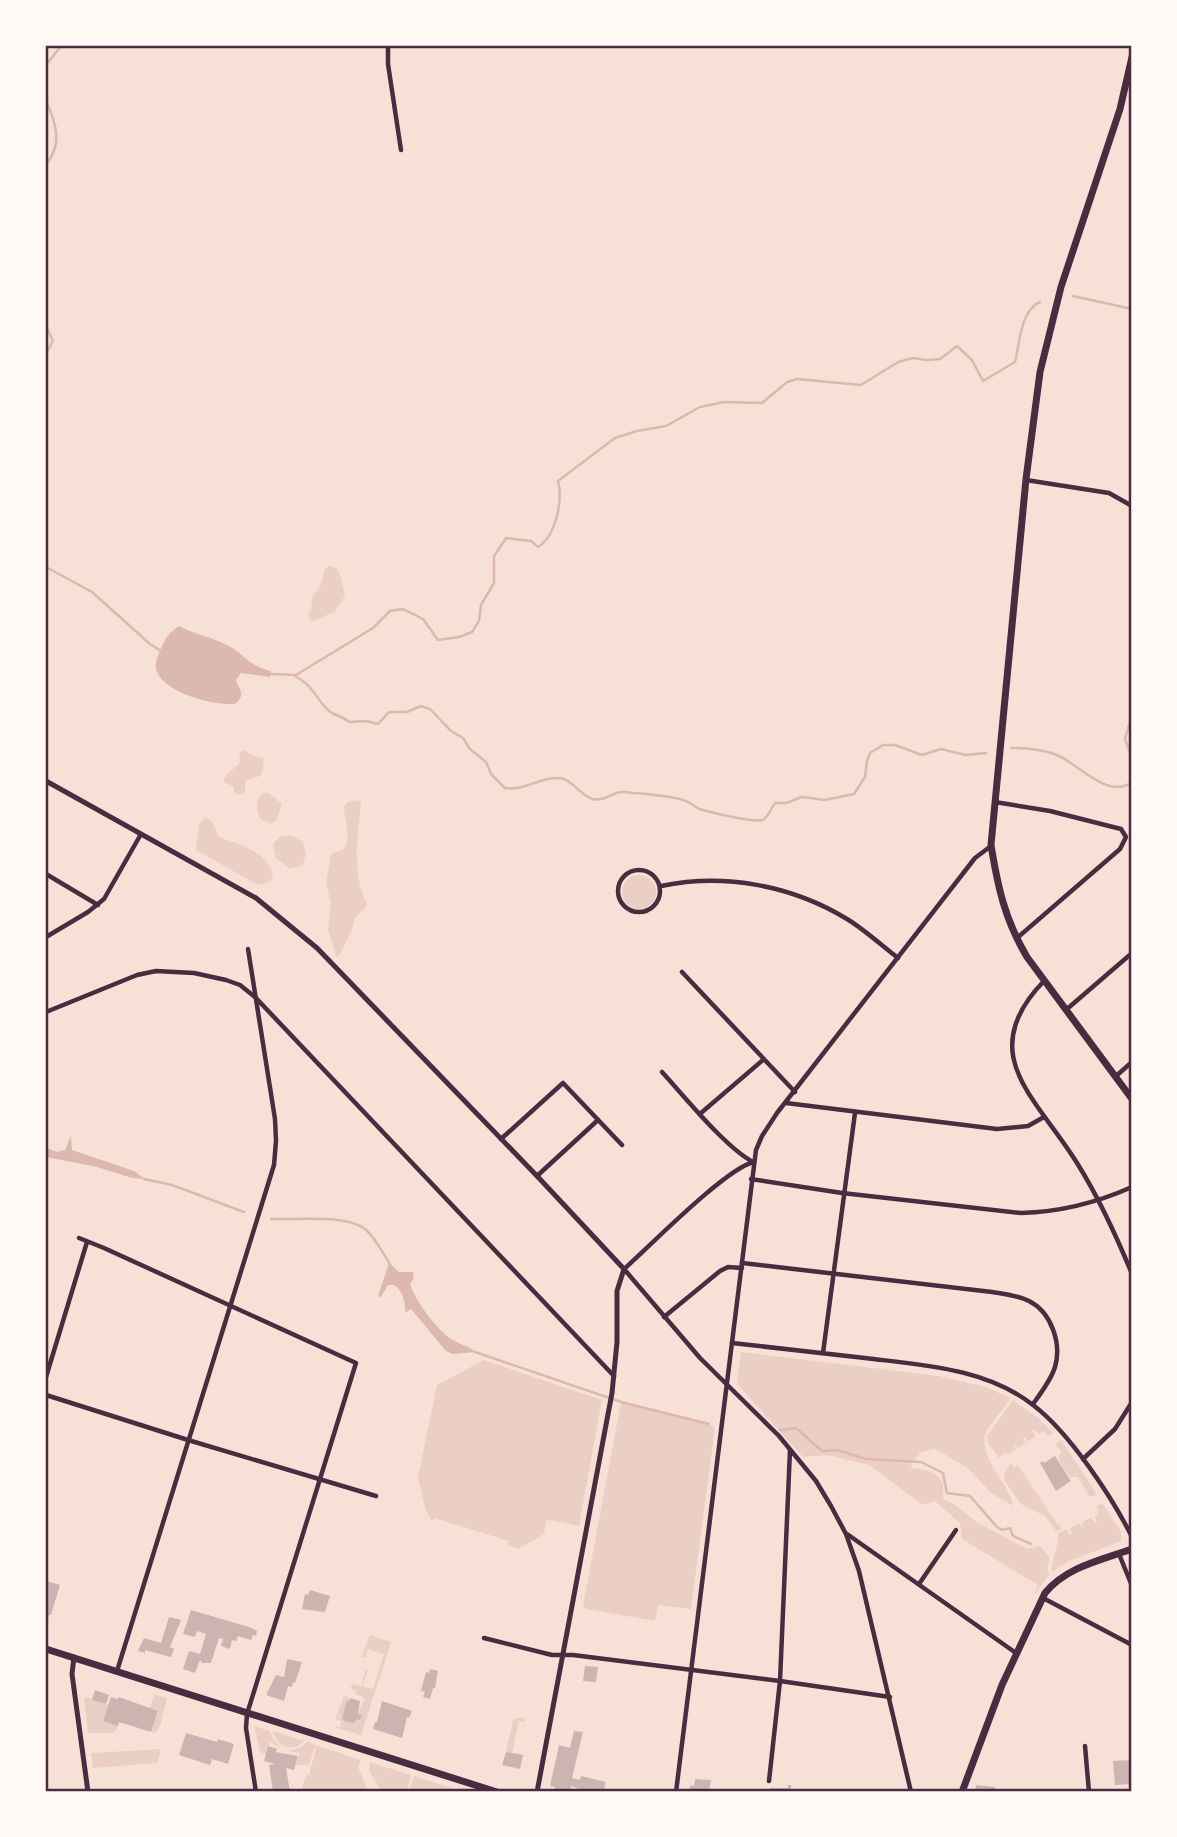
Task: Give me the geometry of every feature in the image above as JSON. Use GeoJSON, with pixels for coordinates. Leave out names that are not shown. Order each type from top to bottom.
{"type":"FeatureCollection","features":[{"type":"Feature","properties":{"kind":"highway"},"geometry":{"type":"LineString","coordinates":[[1132,57],[1119,109],[1056,304],[1040,372],[1026,480],[991,845],[1000,899],[1016,939],[1132,1099]]}},
{"type":"Feature","properties":{"kind":"highway"},"geometry":{"type":"LineString","coordinates":[[961,1791],[1016,1653],[1042,1598],[1055,1583],[1073,1571],[1132,1549]]}},
{"type":"Feature","properties":{"kind":"highway"},"geometry":{"type":"LineString","coordinates":[[46,1649],[497,1791]]}},
{"type":"Feature","properties":{"kind":"street"},"geometry":{"type":"LineString","coordinates":[[388,46],[388,64],[401,150]]}},
{"type":"Feature","properties":{"kind":"street"},"geometry":{"type":"LineString","coordinates":[[1026,480],[1109,493],[1132,506]]}},
{"type":"Feature","properties":{"kind":"street"},"geometry":{"type":"LineString","coordinates":[[46,781],[256,898],[292,925],[537,1175],[624,1269],[664,1317],[790,1450],[816,1481],[846,1534],[859,1570],[911,1791]]}},
{"type":"Feature","properties":{"kind":"street"},"geometry":{"type":"LineString","coordinates":[[995,802],[1050,811],[1121,829],[1126,837],[1120,849],[1016,939]]}},
{"type":"Feature","properties":{"kind":"street"},"geometry":{"type":"LineString","coordinates":[[46,937],[98,905],[110,891],[141,834]]}},
{"type":"Feature","properties":{"kind":"street"},"geometry":{"type":"LineString","coordinates":[[676,1791],[751,1179],[762,1136],[975,858],[991,845]]}},
{"type":"Feature","properties":{"kind":"street"},"geometry":{"type":"LineString","coordinates":[[635,870],[650,874],[661,886],[656,905],[645,912],[628,909],[619,896],[621,880],[635,870]]}},
{"type":"Feature","properties":{"kind":"street"},"geometry":{"type":"LineString","coordinates":[[46,874],[98,905]]}},
{"type":"Feature","properties":{"kind":"street"},"geometry":{"type":"LineString","coordinates":[[661,886],[706,880],[732,881],[796,895],[847,919],[898,958]]}},
{"type":"Feature","properties":{"kind":"street"},"geometry":{"type":"LineString","coordinates":[[117,1671],[268,1186],[276,1149],[275,1119],[248,949]]}},
{"type":"Feature","properties":{"kind":"street"},"geometry":{"type":"LineString","coordinates":[[1067,1009],[1132,953]]}},
{"type":"Feature","properties":{"kind":"street"},"geometry":{"type":"LineString","coordinates":[[46,1012],[137,975],[156,971],[194,973],[226,979],[240,985],[615,1377]]}},
{"type":"Feature","properties":{"kind":"street"},"geometry":{"type":"LineString","coordinates":[[681,972],[794,1092]]}},
{"type":"Feature","properties":{"kind":"street"},"geometry":{"type":"LineString","coordinates":[[1045,981],[1023,1006],[1015,1022],[1014,1058],[1019,1077],[1073,1156],[1099,1201],[1132,1274]]}},
{"type":"Feature","properties":{"kind":"street"},"geometry":{"type":"LineString","coordinates":[[701,1113],[763,1060]]}},
{"type":"Feature","properties":{"kind":"street"},"geometry":{"type":"LineString","coordinates":[[1116,1076],[1132,1062]]}},
{"type":"Feature","properties":{"kind":"street"},"geometry":{"type":"LineString","coordinates":[[662,1072],[742,1155],[754,1162]]}},
{"type":"Feature","properties":{"kind":"street"},"geometry":{"type":"LineString","coordinates":[[501,1139],[563,1083],[622,1145]]}},
{"type":"Feature","properties":{"kind":"street"},"geometry":{"type":"LineString","coordinates":[[785,1103],[1005,1129],[1028,1126],[1044,1117]]}},
{"type":"Feature","properties":{"kind":"street"},"geometry":{"type":"LineString","coordinates":[[822,1353],[855,1113]]}},
{"type":"Feature","properties":{"kind":"street"},"geometry":{"type":"LineString","coordinates":[[537,1175],[598,1120]]}},
{"type":"Feature","properties":{"kind":"street"},"geometry":{"type":"LineString","coordinates":[[537,1791],[615,1377],[617,1291],[624,1269],[719,1184],[740,1167],[754,1162]]}},
{"type":"Feature","properties":{"kind":"street"},"geometry":{"type":"LineString","coordinates":[[751,1179],[842,1193],[1021,1213],[1056,1210],[1099,1201],[1132,1187]]}},
{"type":"Feature","properties":{"kind":"street"},"geometry":{"type":"LineString","coordinates":[[79,1238],[356,1363],[247,1714],[246,1728],[256,1791]]}},
{"type":"Feature","properties":{"kind":"street"},"geometry":{"type":"LineString","coordinates":[[46,1377],[87,1241]]}},
{"type":"Feature","properties":{"kind":"street"},"geometry":{"type":"LineString","coordinates":[[664,1317],[720,1270],[742,1265],[832,1273],[1016,1296],[1035,1304],[1051,1326],[1057,1352],[1051,1375],[1033,1404]]}},
{"type":"Feature","properties":{"kind":"street"},"geometry":{"type":"LineString","coordinates":[[732,1343],[934,1367],[970,1374],[1001,1386],[1033,1404],[1052,1421],[1083,1460],[1132,1537]]}},
{"type":"Feature","properties":{"kind":"street"},"geometry":{"type":"LineString","coordinates":[[46,1395],[376,1496]]}},
{"type":"Feature","properties":{"kind":"street"},"geometry":{"type":"LineString","coordinates":[[1083,1460],[1115,1429],[1132,1402]]}},
{"type":"Feature","properties":{"kind":"street"},"geometry":{"type":"LineString","coordinates":[[769,1781],[780,1681],[790,1450]]}},
{"type":"Feature","properties":{"kind":"street"},"geometry":{"type":"LineString","coordinates":[[919,1584],[956,1530]]}},
{"type":"Feature","properties":{"kind":"street"},"geometry":{"type":"LineString","coordinates":[[846,1534],[1016,1653]]}},
{"type":"Feature","properties":{"kind":"street"},"geometry":{"type":"LineString","coordinates":[[1119,1554],[1132,1586]]}},
{"type":"Feature","properties":{"kind":"street"},"geometry":{"type":"LineString","coordinates":[[1042,1598],[1132,1645]]}},
{"type":"Feature","properties":{"kind":"street"},"geometry":{"type":"LineString","coordinates":[[484,1638],[552,1655],[692,1670],[890,1697]]}},
{"type":"Feature","properties":{"kind":"street"},"geometry":{"type":"LineString","coordinates":[[74,1657],[72,1674],[88,1791]]}},
{"type":"Feature","properties":{"kind":"street"},"geometry":{"type":"LineString","coordinates":[[1085,1745],[1089,1791]]}},
{"type":"Feature","properties":{"kind":"shaded area"},"geometry":{"type":"Polygon","coordinates":[[[325,568],[336,568],[340,574],[345,596],[334,612],[311,622],[308,615],[312,608],[311,599],[321,585],[325,568]]]}},
{"type":"Feature","properties":{"kind":"shaded area"},"geometry":{"type":"Polygon","coordinates":[[[179,626],[227,645],[256,666],[271,671],[270,677],[241,673],[236,680],[241,695],[235,704],[216,703],[180,692],[162,679],[156,666],[165,640],[179,626]]]}},
{"type":"Feature","properties":{"kind":"shaded area"},"geometry":{"type":"Polygon","coordinates":[[[245,750],[253,756],[264,758],[263,771],[260,776],[245,781],[245,792],[239,795],[234,792],[234,787],[224,782],[225,776],[239,764],[240,752],[245,750]]]}},
{"type":"Feature","properties":{"kind":"shaded area"},"geometry":{"type":"Polygon","coordinates":[[[262,793],[269,793],[282,804],[276,821],[271,824],[260,819],[257,803],[262,793]]]}},
{"type":"Feature","properties":{"kind":"shaded area"},"geometry":{"type":"Polygon","coordinates":[[[355,800],[360,801],[361,805],[357,868],[367,904],[355,918],[351,932],[336,957],[328,929],[331,903],[326,883],[331,854],[342,850],[347,841],[344,807],[355,800]]]}},
{"type":"Feature","properties":{"kind":"shaded area"},"geometry":{"type":"Polygon","coordinates":[[[205,817],[212,822],[219,837],[251,849],[264,859],[273,873],[271,880],[256,884],[196,850],[199,825],[205,817]]]}},
{"type":"Feature","properties":{"kind":"shaded area"},"geometry":{"type":"Polygon","coordinates":[[[281,836],[293,836],[303,842],[306,854],[303,865],[290,869],[276,858],[273,844],[281,836]]]}},
{"type":"Feature","properties":{"kind":"shaded area"},"geometry":{"type":"Polygon","coordinates":[[[639,875],[651,880],[656,892],[651,904],[639,909],[627,904],[622,892],[627,880],[639,875]]]}},
{"type":"Feature","properties":{"kind":"shaded area"},"geometry":{"type":"Polygon","coordinates":[[[71,1135],[72,1150],[134,1171],[145,1179],[46,1157],[46,1148],[57,1152],[65,1150],[71,1135]]]}},
{"type":"Feature","properties":{"kind":"shaded area"},"geometry":{"type":"Polygon","coordinates":[[[389,1263],[399,1272],[413,1272],[414,1278],[410,1284],[412,1290],[433,1322],[445,1335],[476,1352],[453,1354],[446,1351],[411,1309],[405,1313],[400,1290],[394,1285],[388,1285],[381,1297],[378,1296],[389,1263]]]}},
{"type":"Feature","properties":{"kind":"shaded area"},"geometry":{"type":"Polygon","coordinates":[[[741,1352],[939,1376],[986,1387],[1010,1398],[986,1431],[985,1445],[1013,1506],[991,1493],[968,1468],[935,1449],[921,1452],[911,1465],[912,1468],[936,1475],[942,1482],[943,1499],[954,1504],[975,1521],[1027,1549],[1040,1546],[1050,1558],[1047,1568],[1049,1575],[1034,1595],[1038,1585],[962,1539],[960,1523],[935,1501],[923,1505],[869,1465],[828,1455],[803,1457],[737,1384],[741,1352]]]}},
{"type":"Feature","properties":{"kind":"shaded area"},"geometry":{"type":"Polygon","coordinates":[[[484,1360],[602,1400],[579,1526],[546,1521],[544,1534],[518,1549],[508,1545],[509,1541],[434,1518],[432,1522],[425,1508],[418,1477],[437,1385],[484,1360]]]}},
{"type":"Feature","properties":{"kind":"shaded area"},"geometry":{"type":"Polygon","coordinates":[[[1013,1400],[1037,1417],[1053,1433],[1049,1436],[1043,1431],[1039,1434],[1034,1429],[1032,1431],[1036,1436],[1028,1441],[1025,1437],[1023,1439],[1026,1443],[1018,1448],[1015,1445],[1016,1449],[999,1458],[987,1436],[1013,1400]]]}},
{"type":"Feature","properties":{"kind":"shaded area"},"geometry":{"type":"Polygon","coordinates":[[[621,1402],[705,1422],[715,1428],[691,1609],[658,1605],[655,1621],[586,1609],[583,1606],[621,1402]]]}},
{"type":"Feature","properties":{"kind":"shaded area"},"geometry":{"type":"Polygon","coordinates":[[[1061,1440],[1096,1493],[1095,1496],[1089,1496],[1078,1477],[1070,1477],[1058,1459],[1061,1452],[1055,1444],[1061,1440]]]}},
{"type":"Feature","properties":{"kind":"shaded area"},"geometry":{"type":"Polygon","coordinates":[[[1011,1463],[1014,1467],[1018,1465],[1058,1525],[1060,1524],[1061,1530],[1056,1531],[1045,1516],[1021,1504],[1004,1480],[1005,1472],[1011,1463]]]}},
{"type":"Feature","properties":{"kind":"shaded area"},"geometry":{"type":"Polygon","coordinates":[[[1102,1503],[1121,1532],[1121,1541],[1067,1562],[1052,1572],[1058,1533],[1067,1529],[1070,1535],[1070,1528],[1079,1523],[1084,1529],[1082,1522],[1091,1518],[1097,1523],[1095,1517],[1099,1514],[1096,1506],[1102,1503]]]}},
{"type":"Feature","properties":{"kind":"shaded area"},"geometry":{"type":"Polygon","coordinates":[[[370,1635],[391,1642],[361,1735],[333,1727],[340,1727],[341,1721],[335,1719],[344,1696],[349,1697],[342,1719],[349,1723],[360,1720],[362,1715],[358,1714],[365,1698],[355,1694],[356,1691],[350,1688],[353,1684],[361,1686],[366,1669],[368,1670],[362,1686],[373,1689],[384,1654],[368,1649],[366,1657],[361,1657],[370,1635]]]}},
{"type":"Feature","properties":{"kind":"shaded area"},"geometry":{"type":"Polygon","coordinates":[[[154,1694],[167,1698],[160,1726],[155,1733],[151,1732],[158,1712],[150,1709],[154,1694]]]}},
{"type":"Feature","properties":{"kind":"shaded area"},"geometry":{"type":"Polygon","coordinates":[[[84,1698],[109,1705],[104,1721],[118,1726],[114,1733],[88,1733],[84,1698]]]}},
{"type":"Feature","properties":{"kind":"shaded area"},"geometry":{"type":"Polygon","coordinates":[[[524,1718],[526,1722],[519,1721],[512,1753],[506,1752],[513,1720],[524,1718]]]}},
{"type":"Feature","properties":{"kind":"shaded area"},"geometry":{"type":"Polygon","coordinates":[[[254,1726],[270,1731],[281,1749],[270,1742],[265,1754],[260,1752],[254,1726]]]}},
{"type":"Feature","properties":{"kind":"shaded area"},"geometry":{"type":"Polygon","coordinates":[[[273,1731],[304,1742],[294,1747],[285,1747],[273,1731]]]}},
{"type":"Feature","properties":{"kind":"shaded area"},"geometry":{"type":"Polygon","coordinates":[[[307,1742],[361,1760],[358,1767],[368,1791],[301,1791],[306,1775],[309,1775],[316,1749],[309,1765],[295,1765],[300,1753],[288,1751],[307,1742]]]}},
{"type":"Feature","properties":{"kind":"shaded area"},"geometry":{"type":"Polygon","coordinates":[[[161,1749],[157,1763],[93,1768],[91,1753],[161,1749]]]}},
{"type":"Feature","properties":{"kind":"shaded area"},"geometry":{"type":"Polygon","coordinates":[[[369,1762],[411,1775],[407,1791],[381,1791],[370,1772],[369,1762]]]}},
{"type":"Feature","properties":{"kind":"shaded area"},"geometry":{"type":"Polygon","coordinates":[[[414,1776],[457,1790],[409,1791],[414,1776]]]}},
{"type":"Feature","properties":{"kind":"building"},"geometry":{"type":"Polygon","coordinates":[[[1055,1456],[1071,1481],[1056,1491],[1040,1463],[1055,1456]]]}},
{"type":"Feature","properties":{"kind":"building"},"geometry":{"type":"Polygon","coordinates":[[[47,1581],[60,1585],[48,1618],[46,1617],[47,1581]]]}},
{"type":"Feature","properties":{"kind":"building"},"geometry":{"type":"Polygon","coordinates":[[[310,1590],[330,1596],[325,1612],[302,1609],[305,1594],[308,1595],[310,1590]]]}},
{"type":"Feature","properties":{"kind":"building"},"geometry":{"type":"Polygon","coordinates":[[[191,1610],[249,1627],[257,1631],[256,1636],[253,1635],[251,1640],[238,1636],[236,1641],[232,1640],[230,1649],[221,1646],[223,1639],[219,1638],[211,1663],[202,1663],[200,1660],[195,1673],[183,1669],[189,1651],[200,1654],[206,1634],[197,1631],[195,1637],[183,1634],[191,1610]]]}},
{"type":"Feature","properties":{"kind":"building"},"geometry":{"type":"Polygon","coordinates":[[[169,1617],[181,1620],[170,1647],[174,1649],[171,1657],[145,1650],[145,1653],[138,1651],[144,1638],[161,1643],[169,1617]]]}},
{"type":"Feature","properties":{"kind":"building"},"geometry":{"type":"Polygon","coordinates":[[[287,1659],[302,1662],[295,1683],[293,1682],[292,1687],[288,1686],[284,1701],[266,1695],[276,1675],[284,1677],[287,1659]]]}},
{"type":"Feature","properties":{"kind":"building"},"geometry":{"type":"Polygon","coordinates":[[[585,1666],[598,1667],[596,1682],[583,1681],[585,1666]]]}},
{"type":"Feature","properties":{"kind":"building"},"geometry":{"type":"Polygon","coordinates":[[[430,1669],[438,1671],[430,1699],[423,1697],[425,1692],[421,1691],[426,1672],[429,1673],[430,1669]]]}},
{"type":"Feature","properties":{"kind":"building"},"geometry":{"type":"Polygon","coordinates":[[[95,1690],[109,1695],[106,1704],[92,1700],[95,1690]]]}},
{"type":"Feature","properties":{"kind":"building"},"geometry":{"type":"Polygon","coordinates":[[[111,1697],[119,1697],[158,1711],[151,1732],[119,1722],[118,1726],[103,1721],[111,1697]]]}},
{"type":"Feature","properties":{"kind":"building"},"geometry":{"type":"Polygon","coordinates":[[[350,1698],[360,1701],[358,1714],[362,1715],[355,1723],[342,1719],[350,1698]]]}},
{"type":"Feature","properties":{"kind":"building"},"geometry":{"type":"Polygon","coordinates":[[[382,1701],[412,1711],[409,1718],[407,1717],[402,1738],[373,1729],[382,1701]]]}},
{"type":"Feature","properties":{"kind":"building"},"geometry":{"type":"Polygon","coordinates":[[[574,1731],[583,1732],[572,1778],[580,1780],[581,1776],[606,1782],[603,1792],[576,1792],[577,1788],[571,1786],[571,1790],[562,1792],[550,1786],[559,1745],[570,1748],[574,1731]]]}},
{"type":"Feature","properties":{"kind":"building"},"geometry":{"type":"Polygon","coordinates":[[[186,1733],[234,1744],[228,1764],[212,1759],[210,1765],[179,1755],[186,1733]]]}},
{"type":"Feature","properties":{"kind":"building"},"geometry":{"type":"Polygon","coordinates":[[[268,1746],[277,1749],[276,1752],[298,1756],[294,1770],[286,1768],[290,1792],[273,1792],[269,1765],[275,1764],[264,1761],[268,1746]]]}},
{"type":"Feature","properties":{"kind":"building"},"geometry":{"type":"Polygon","coordinates":[[[506,1752],[523,1755],[520,1769],[502,1765],[506,1752]]]}},
{"type":"Feature","properties":{"kind":"building"},"geometry":{"type":"Polygon","coordinates":[[[1132,1760],[1132,1784],[1115,1785],[1113,1761],[1132,1760]]]}},
{"type":"Feature","properties":{"kind":"building"},"geometry":{"type":"Polygon","coordinates":[[[695,1779],[711,1780],[709,1792],[689,1792],[695,1779]]]}},
{"type":"Feature","properties":{"kind":"building"},"geometry":{"type":"Polygon","coordinates":[[[788,1785],[791,1785],[791,1792],[770,1792],[770,1788],[788,1788],[788,1785]]]}},
{"type":"Feature","properties":{"kind":"building"},"geometry":{"type":"Polygon","coordinates":[[[976,1785],[995,1787],[995,1792],[975,1792],[976,1785]]]}},
{"type":"Feature","properties":{"kind":"waterway"},"geometry":{"type":"LineString","coordinates":[[46,65],[61,46]]}},
{"type":"Feature","properties":{"kind":"waterway"},"geometry":{"type":"LineString","coordinates":[[46,101],[56,133],[55,149],[46,164]]}},
{"type":"Feature","properties":{"kind":"waterway"},"geometry":{"type":"LineString","coordinates":[[1073,296],[1132,309]]}},
{"type":"Feature","properties":{"kind":"waterway"},"geometry":{"type":"LineString","coordinates":[[270,674],[296,675],[373,628],[390,611],[403,609],[423,619],[438,640],[472,632],[479,621],[481,605],[494,583],[494,556],[506,538],[531,541],[538,547],[544,542],[557,517],[560,498],[558,481],[615,438],[666,426],[700,407],[724,402],[762,403],[787,382],[797,379],[861,385],[898,362],[913,358],[940,359],[957,346],[972,360],[983,381],[1015,362],[1028,312],[1040,302]]}},
{"type":"Feature","properties":{"kind":"waterway"},"geometry":{"type":"LineString","coordinates":[[46,326],[53,341],[46,354]]}},
{"type":"Feature","properties":{"kind":"waterway"},"geometry":{"type":"LineString","coordinates":[[46,567],[92,592],[161,651]]}},
{"type":"Feature","properties":{"kind":"waterway"},"geometry":{"type":"LineString","coordinates":[[295,676],[311,689],[328,710],[349,722],[366,721],[378,724],[389,712],[407,712],[421,706],[430,709],[486,762],[491,774],[505,788],[518,788],[562,778],[593,799],[619,792],[664,796],[686,801],[705,810],[758,821],[768,815],[775,803],[786,803],[802,797],[825,800],[854,794],[865,777],[870,753],[883,745],[895,745],[922,755],[941,749],[966,755],[986,753]]}},
{"type":"Feature","properties":{"kind":"waterway"},"geometry":{"type":"LineString","coordinates":[[1132,714],[1125,739],[1132,759]]}},
{"type":"Feature","properties":{"kind":"waterway"},"geometry":{"type":"LineString","coordinates":[[1011,748],[1054,754],[1094,779],[1114,787],[1132,782]]}},
{"type":"Feature","properties":{"kind":"waterway"},"geometry":{"type":"LineString","coordinates":[[144,1179],[172,1185],[244,1212]]}},
{"type":"Feature","properties":{"kind":"waterway"},"geometry":{"type":"LineString","coordinates":[[271,1219],[320,1219],[356,1224],[373,1237],[391,1266]]}},
{"type":"Feature","properties":{"kind":"waterway"},"geometry":{"type":"LineString","coordinates":[[475,1352],[621,1402],[709,1424]]}},
{"type":"Feature","properties":{"kind":"waterway"},"geometry":{"type":"LineString","coordinates":[[780,1430],[796,1428],[822,1451],[837,1450],[866,1459],[921,1462],[943,1473],[947,1493],[970,1496],[997,1527],[1002,1530],[1010,1528],[1013,1536],[1031,1544]]}}]}
